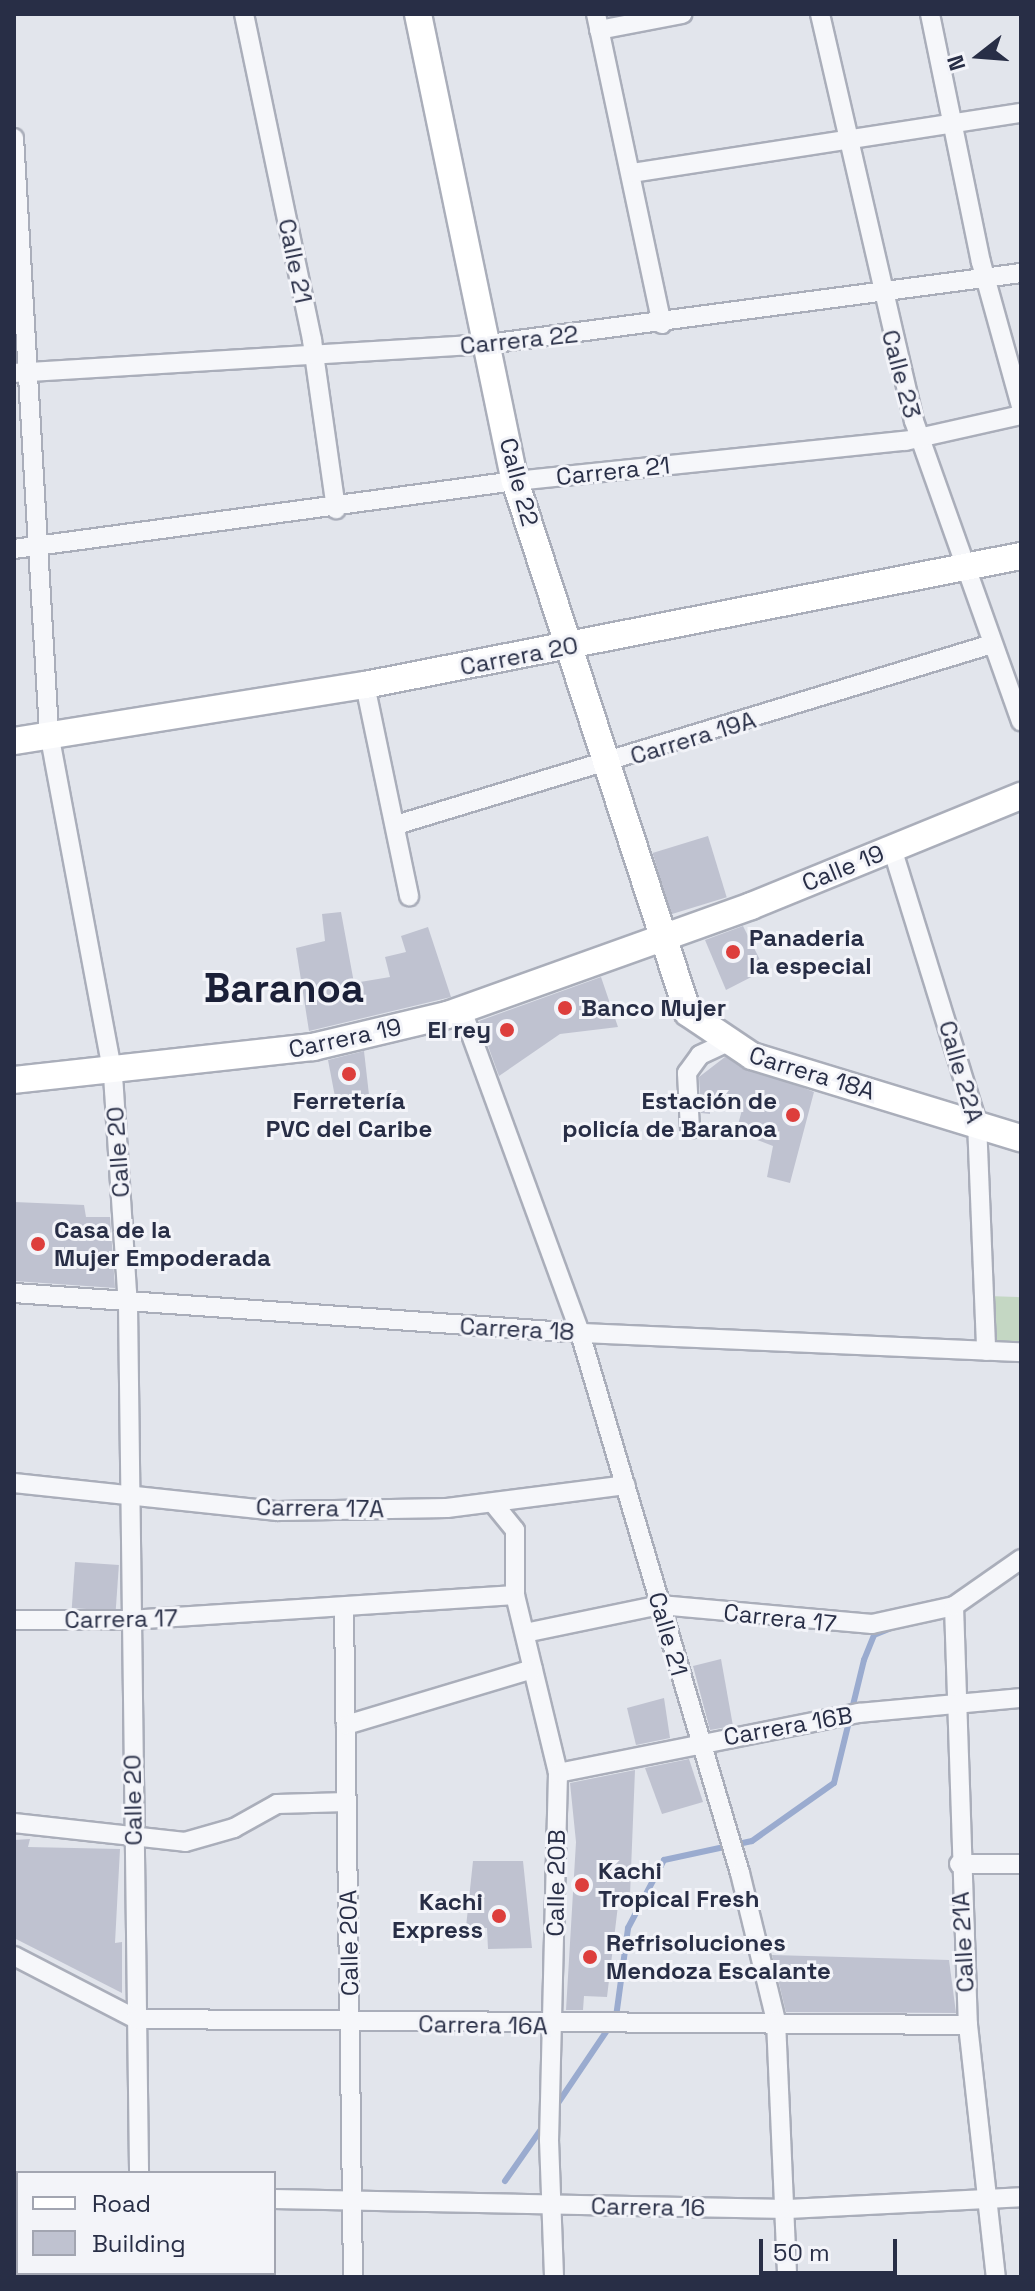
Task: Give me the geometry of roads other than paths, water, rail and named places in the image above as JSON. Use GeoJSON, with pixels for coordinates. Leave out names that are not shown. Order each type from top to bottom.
{"type":"FeatureCollection","features":[{"type":"Feature","properties":{"kind":"street","name":"Calle 21"},"geometry":{"type":"LineString","coordinates":[[244,14],[314,355],[336,509]]}},
{"type":"Feature","properties":{"kind":"street","name":"Calle 22"},"geometry":{"type":"LineString","coordinates":[[418,14],[515,481],[664,937]]}},
{"type":"Feature","properties":{"kind":"street"},"geometry":{"type":"LineString","coordinates":[[662,324],[598,22],[682,14]]}},
{"type":"Feature","properties":{"kind":"street","name":"Calle 23"},"geometry":{"type":"LineString","coordinates":[[820,14],[879,294],[920,439],[989,645],[1021,722]]}},
{"type":"Feature","properties":{"kind":"street"},"geometry":{"type":"LineString","coordinates":[[930,14],[950,129],[984,277],[1021,406]]}},
{"type":"Feature","properties":{"kind":"street"},"geometry":{"type":"LineString","coordinates":[[632,173],[950,129],[1021,113]]}},
{"type":"Feature","properties":{"kind":"street","name":"Calle 20"},"geometry":{"type":"LineString","coordinates":[[14,138],[19,373],[49,733],[113,1075],[128,1305],[129,1620],[139,2171]]}},
{"type":"Feature","properties":{"kind":"street","name":"Carrera 22"},"geometry":{"type":"LineString","coordinates":[[19,373],[488,344],[662,324],[1021,273]]}},
{"type":"Feature","properties":{"kind":"street","name":"Carrera 21"},"geometry":{"type":"LineString","coordinates":[[14,549],[336,509],[515,481],[920,439],[1021,415]]}},
{"type":"Feature","properties":{"kind":"street","name":"Carrera 20"},"geometry":{"type":"LineString","coordinates":[[14,741],[365,685],[963,571],[1021,556]]}},
{"type":"Feature","properties":{"kind":"street","name":"Carrera 19A"},"geometry":{"type":"LineString","coordinates":[[396,825],[608,764],[989,645]]}},
{"type":"Feature","properties":{"kind":"street"},"geometry":{"type":"LineString","coordinates":[[365,685],[409,896]]}},
{"type":"Feature","properties":{"kind":"street","name":"Calle 19"},"geometry":{"type":"LineString","coordinates":[[664,937],[1021,796]]}},
{"type":"Feature","properties":{"kind":"street","name":"Calle 22A"},"geometry":{"type":"LineString","coordinates":[[892,848],[977,1122],[986,1351]]}},
{"type":"Feature","properties":{"kind":"street","name":"Carrera 19"},"geometry":{"type":"LineString","coordinates":[[14,1080],[113,1075],[313,1047],[462,1010],[664,937]]}},
{"type":"Feature","properties":{"kind":"street","name":"Carrera 18A"},"geometry":{"type":"LineString","coordinates":[[664,937],[688,1013],[724,1044],[1021,1138]]}},
{"type":"Feature","properties":{"kind":"street","name":"Calle 21"},"geometry":{"type":"LineString","coordinates":[[462,1010],[580,1333],[699,1741],[776,2021],[788,2209],[787,2277]]}},
{"type":"Feature","properties":{"kind":"street"},"geometry":{"type":"LineString","coordinates":[[690,1129],[687,1073],[700,1055],[724,1044]]}},
{"type":"Feature","properties":{"kind":"street","name":"Carrera 18"},"geometry":{"type":"LineString","coordinates":[[14,1293],[128,1305],[580,1333],[1021,1352]]}},
{"type":"Feature","properties":{"kind":"street","name":"Carrera 17A"},"geometry":{"type":"LineString","coordinates":[[14,1483],[278,1511],[493,1503],[626,1485]]}},
{"type":"Feature","properties":{"kind":"street","name":"Calle 20B"},"geometry":{"type":"LineString","coordinates":[[493,1503],[515,1530],[515,1595],[558,1773],[549,2140],[554,2277]]}},
{"type":"Feature","properties":{"kind":"street","name":"Carrera 17"},"geometry":{"type":"LineString","coordinates":[[525,1633],[660,1605],[836,1625],[954,1606],[1021,1559]]}},
{"type":"Feature","properties":{"kind":"street","name":"Carrera 17"},"geometry":{"type":"LineString","coordinates":[[14,1620],[129,1620],[344,1609],[515,1595]]}},
{"type":"Feature","properties":{"kind":"street","name":"Calle 21A"},"geometry":{"type":"LineString","coordinates":[[954,1606],[952,1700],[968,2025],[992,2198],[996,2277]]}},
{"type":"Feature","properties":{"kind":"street","name":"Calle 20A"},"geometry":{"type":"LineString","coordinates":[[344,1609],[353,2277]]}},
{"type":"Feature","properties":{"kind":"street"},"geometry":{"type":"LineString","coordinates":[[346,1725],[533,1669]]}},
{"type":"Feature","properties":{"kind":"street","name":"Carrera 16B"},"geometry":{"type":"LineString","coordinates":[[558,1773],[699,1741],[952,1700],[1021,1698]]}},
{"type":"Feature","properties":{"kind":"street"},"geometry":{"type":"LineString","coordinates":[[14,1823],[134,1839],[185,1842],[234,1828],[277,1804],[347,1802]]}},
{"type":"Feature","properties":{"kind":"street"},"geometry":{"type":"LineString","coordinates":[[959,1864],[1021,1864]]}},
{"type":"Feature","properties":{"kind":"street","name":"Carrera 16A"},"geometry":{"type":"LineString","coordinates":[[14,1956],[136,2019],[554,2027],[776,2021],[968,2025]]}},
{"type":"Feature","properties":{"kind":"street","name":"Carrera 16"},"geometry":{"type":"LineString","coordinates":[[276,2199],[788,2209],[1021,2197]]}},
{"type":"Feature","properties":{"kind":"waterway"},"geometry":{"type":"LineString","coordinates":[[554,2109],[616,2017],[628,1928],[664,1860],[752,1841],[834,1783],[864,1660],[874,1635],[891,1628]]}},
{"type":"Feature","properties":{"kind":"waterway"},"geometry":{"type":"LineString","coordinates":[[505,2181],[544,2125]]}},
{"type":"Feature","properties":{"kind":"place","name":"Panaderia la especial"},"geometry":{"type":"Point","coordinates":[733,952]}},
{"type":"Feature","properties":{"kind":"place","name":"Banco Mujer"},"geometry":{"type":"Point","coordinates":[565,1008]}},
{"type":"Feature","properties":{"kind":"place","name":"El rey"},"geometry":{"type":"Point","coordinates":[507,1030]}},
{"type":"Feature","properties":{"kind":"place","name":"Ferretería PVC del Caribe"},"geometry":{"type":"Point","coordinates":[349,1074]}},
{"type":"Feature","properties":{"kind":"place","name":"Estación de policía de Baranoa"},"geometry":{"type":"Point","coordinates":[793,1115]}},
{"type":"Feature","properties":{"kind":"place","name":"Casa de la Mujer Empoderada"},"geometry":{"type":"Point","coordinates":[38,1244]}},
{"type":"Feature","properties":{"kind":"place","name":"Kachi Tropical Fresh"},"geometry":{"type":"Point","coordinates":[582,1885]}},
{"type":"Feature","properties":{"kind":"place","name":"Kachi Express"},"geometry":{"type":"Point","coordinates":[499,1916]}},
{"type":"Feature","properties":{"kind":"place","name":"Refrisoluciones Mendoza Escalante"},"geometry":{"type":"Point","coordinates":[590,1957]}},
{"type":"Feature","properties":{"kind":"district","name":"Baranoa"},"geometry":{"type":"Point","coordinates":[284,989]}}]}
